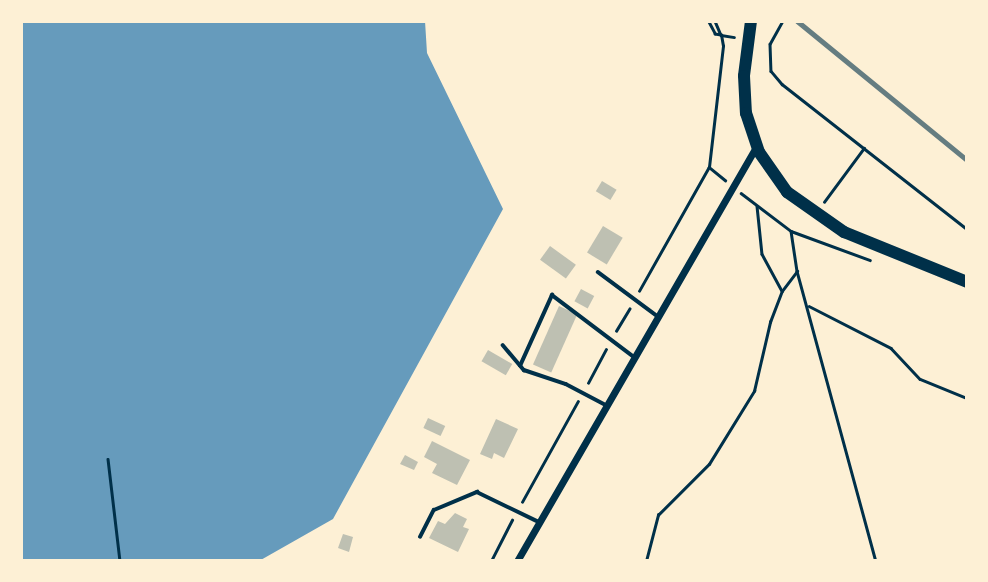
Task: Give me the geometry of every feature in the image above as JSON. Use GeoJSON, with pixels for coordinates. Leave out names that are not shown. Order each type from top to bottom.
{"type":"FeatureCollection","features":[{"type":"Feature","properties":{"kind":"main road"},"geometry":{"type":"LineString","coordinates":[[751,21],[744,76],[746,113],[756,146],[787,191],[844,232],[967,282]]}},
{"type":"Feature","properties":{"kind":"street"},"geometry":{"type":"LineString","coordinates":[[517,561],[604,404],[756,146]]}},
{"type":"Feature","properties":{"kind":"lane"},"geometry":{"type":"LineString","coordinates":[[598,272],[656,315]]}},
{"type":"Feature","properties":{"kind":"lane"},"geometry":{"type":"LineString","coordinates":[[520,366],[552,295],[633,356]]}},
{"type":"Feature","properties":{"kind":"lane"},"geometry":{"type":"LineString","coordinates":[[503,345],[520,366],[604,404]]}},
{"type":"Feature","properties":{"kind":"lane"},"geometry":{"type":"LineString","coordinates":[[420,537],[434,510],[477,492],[537,521]]}},
{"type":"Feature","properties":{"kind":"path"},"geometry":{"type":"LineString","coordinates":[[491,561],[634,298],[709,167],[721,35],[715,34],[708,21]]}},
{"type":"Feature","properties":{"kind":"path"},"geometry":{"type":"LineString","coordinates":[[783,21],[770,44],[771,71],[782,85],[967,229]]}},
{"type":"Feature","properties":{"kind":"path"},"geometry":{"type":"LineString","coordinates":[[817,213],[864,148]]}},
{"type":"Feature","properties":{"kind":"path"},"geometry":{"type":"LineString","coordinates":[[757,206],[762,254],[782,291]]}},
{"type":"Feature","properties":{"kind":"path"},"geometry":{"type":"LineString","coordinates":[[791,231],[797,271],[876,561]]}},
{"type":"Feature","properties":{"kind":"path"},"geometry":{"type":"LineString","coordinates":[[646,561],[658,515],[709,464],[754,391],[782,291],[797,271]]}},
{"type":"Feature","properties":{"kind":"path"},"geometry":{"type":"LineString","coordinates":[[808,306],[891,348],[920,379],[967,398]]}},
{"type":"Feature","properties":{"kind":"path"},"geometry":{"type":"LineString","coordinates":[[108,458],[120,561]]}},
{"type":"Feature","properties":{"kind":"water"},"geometry":{"type":"Polygon","coordinates":[[[21,21],[425,21],[427,53],[503,209],[333,519],[259,561],[21,561],[21,21]]]}},
{"type":"Feature","properties":{"kind":"building"},"geometry":{"type":"Polygon","coordinates":[[[602,181],[617,190],[610,200],[596,191],[602,181]]]}},
{"type":"Feature","properties":{"kind":"building"},"geometry":{"type":"Polygon","coordinates":[[[603,226],[623,238],[607,264],[587,253],[603,226]]]}},
{"type":"Feature","properties":{"kind":"building"},"geometry":{"type":"Polygon","coordinates":[[[550,246],[576,265],[566,279],[540,260],[550,246]]]}},
{"type":"Feature","properties":{"kind":"building"},"geometry":{"type":"Polygon","coordinates":[[[581,289],[594,296],[588,308],[574,301],[581,289]]]}},
{"type":"Feature","properties":{"kind":"building"},"geometry":{"type":"Polygon","coordinates":[[[559,306],[577,314],[551,373],[533,364],[559,306]]]}},
{"type":"Feature","properties":{"kind":"building"},"geometry":{"type":"Polygon","coordinates":[[[488,350],[512,364],[506,375],[482,361],[488,350]]]}},
{"type":"Feature","properties":{"kind":"building"},"geometry":{"type":"Polygon","coordinates":[[[428,418],[445,426],[441,436],[423,428],[428,418]]]}},
{"type":"Feature","properties":{"kind":"building"},"geometry":{"type":"Polygon","coordinates":[[[496,419],[518,429],[504,458],[494,453],[492,459],[480,454],[496,419]]]}},
{"type":"Feature","properties":{"kind":"building"},"geometry":{"type":"Polygon","coordinates":[[[432,441],[470,460],[457,485],[432,473],[437,464],[424,457],[432,441]]]}},
{"type":"Feature","properties":{"kind":"building"},"geometry":{"type":"Polygon","coordinates":[[[405,455],[418,462],[414,470],[400,464],[405,455]]]}},
{"type":"Feature","properties":{"kind":"building"},"geometry":{"type":"Polygon","coordinates":[[[455,513],[467,519],[463,527],[469,529],[458,552],[429,538],[438,521],[445,524],[455,513]]]}},
{"type":"Feature","properties":{"kind":"building"},"geometry":{"type":"Polygon","coordinates":[[[343,534],[353,537],[349,552],[338,548],[343,534]]]}},
{"type":"Feature","properties":{"kind":"railway"},"geometry":{"type":"LineString","coordinates":[[797,21],[967,160]]}}]}
